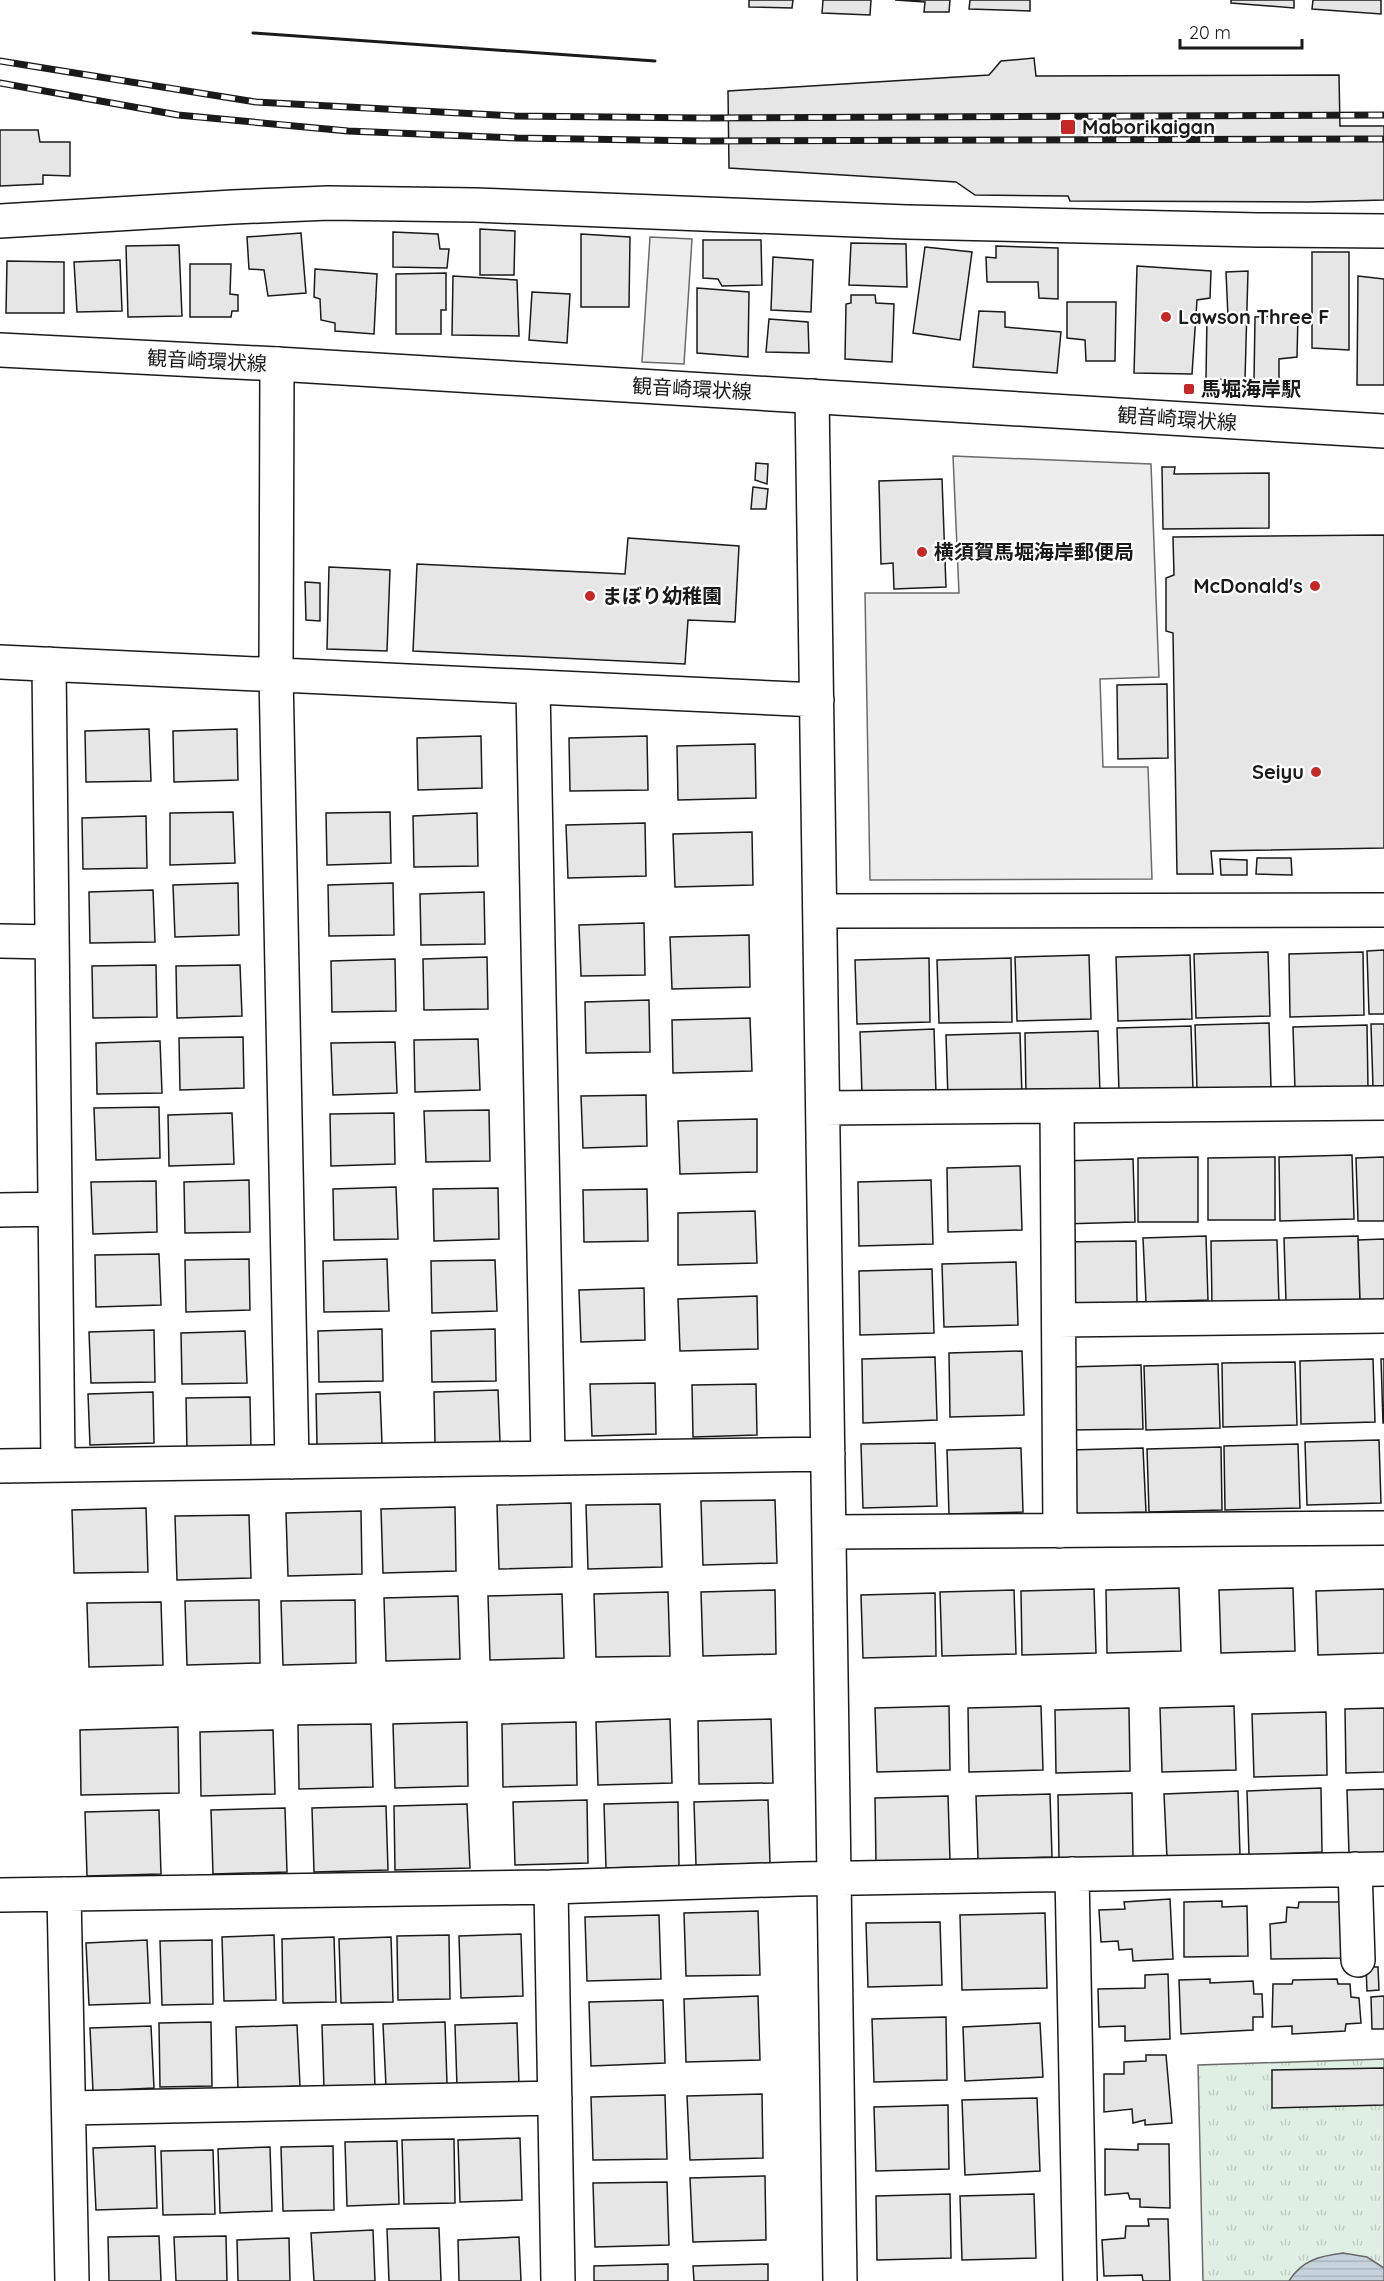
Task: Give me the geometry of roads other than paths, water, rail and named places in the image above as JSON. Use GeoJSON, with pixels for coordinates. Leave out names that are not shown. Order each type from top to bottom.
{"type":"FeatureCollection","features":[{"type":"Feature","properties":{"kind":"street"},"geometry":{"type":"LineString","coordinates":[[0,221],[233,207],[351,204],[487,205],[907,222],[1384,231]]}},
{"type":"Feature","properties":{"kind":"street","name":"観音崎環状線"},"geometry":{"type":"LineString","coordinates":[[0,350],[277,364],[1384,431]]}},
{"type":"Feature","properties":{"kind":"street"},"geometry":{"type":"LineString","coordinates":[[277,364],[276,674],[292,1462]]}},
{"type":"Feature","properties":{"kind":"street"},"geometry":{"type":"LineString","coordinates":[[812,396],[840,2281]]}},
{"type":"Feature","properties":{"kind":"street"},"geometry":{"type":"LineString","coordinates":[[0,662],[817,700]]}},
{"type":"Feature","properties":{"kind":"street"},"geometry":{"type":"LineString","coordinates":[[49,664],[58,1465]]}},
{"type":"Feature","properties":{"kind":"street"},"geometry":{"type":"LineString","coordinates":[[533,687],[548,1458]]}},
{"type":"Feature","properties":{"kind":"street"},"geometry":{"type":"LineString","coordinates":[[820,911],[1384,910]]}},
{"type":"Feature","properties":{"kind":"street"},"geometry":{"type":"LineString","coordinates":[[0,941],[52,942]]}},
{"type":"Feature","properties":{"kind":"street"},"geometry":{"type":"LineString","coordinates":[[823,1108],[1384,1103]]}},
{"type":"Feature","properties":{"kind":"street"},"geometry":{"type":"LineString","coordinates":[[1057,1106],[1060,1531]]}},
{"type":"Feature","properties":{"kind":"street"},"geometry":{"type":"LineString","coordinates":[[0,1210],[55,1209]]}},
{"type":"Feature","properties":{"kind":"street"},"geometry":{"type":"LineString","coordinates":[[1059,1320],[1384,1316]]}},
{"type":"Feature","properties":{"kind":"street"},"geometry":{"type":"LineString","coordinates":[[0,1466],[828,1454]]}},
{"type":"Feature","properties":{"kind":"street"},"geometry":{"type":"LineString","coordinates":[[829,1532],[1384,1528]]}},
{"type":"Feature","properties":{"kind":"street"},"geometry":{"type":"LineString","coordinates":[[0,1895],[551,1887],[834,1878],[1370,1869],[1358,1960]]}},
{"type":"Feature","properties":{"kind":"street"},"geometry":{"type":"LineString","coordinates":[[1072,1874],[1080,2281]]}},
{"type":"Feature","properties":{"kind":"street"},"geometry":{"type":"LineString","coordinates":[[551,1887],[558,2281]]}},
{"type":"Feature","properties":{"kind":"street"},"geometry":{"type":"LineString","coordinates":[[64,1894],[72,2281]]}},
{"type":"Feature","properties":{"kind":"street"},"geometry":{"type":"LineString","coordinates":[[69,2108],[555,2098]]}},
{"type":"Feature","properties":{"kind":"railway"},"geometry":{"type":"LineString","coordinates":[[0,61],[256,102],[515,116],[704,118],[1384,115]]}},
{"type":"Feature","properties":{"kind":"railway"},"geometry":{"type":"LineString","coordinates":[[0,83],[178,115],[348,131],[517,138],[704,141],[1384,139]]}},
{"type":"Feature","properties":{"kind":"place","name":"Maborikaigan"},"geometry":{"type":"Point","coordinates":[1068,127]}},
{"type":"Feature","properties":{"kind":"place","name":"Lawson Three F"},"geometry":{"type":"Point","coordinates":[1166,317]}},
{"type":"Feature","properties":{"kind":"place","name":"馬堀海岸駅"},"geometry":{"type":"Point","coordinates":[1189,389]}},
{"type":"Feature","properties":{"kind":"place","name":"横須賀馬堀海岸郵便局"},"geometry":{"type":"Point","coordinates":[922,552]}},
{"type":"Feature","properties":{"kind":"place","name":"McDonald's"},"geometry":{"type":"Point","coordinates":[1315,586]}},
{"type":"Feature","properties":{"kind":"place","name":"まぼり幼稚園"},"geometry":{"type":"Point","coordinates":[590,596]}},
{"type":"Feature","properties":{"kind":"place","name":"Seiyu"},"geometry":{"type":"Point","coordinates":[1316,772]}}]}
